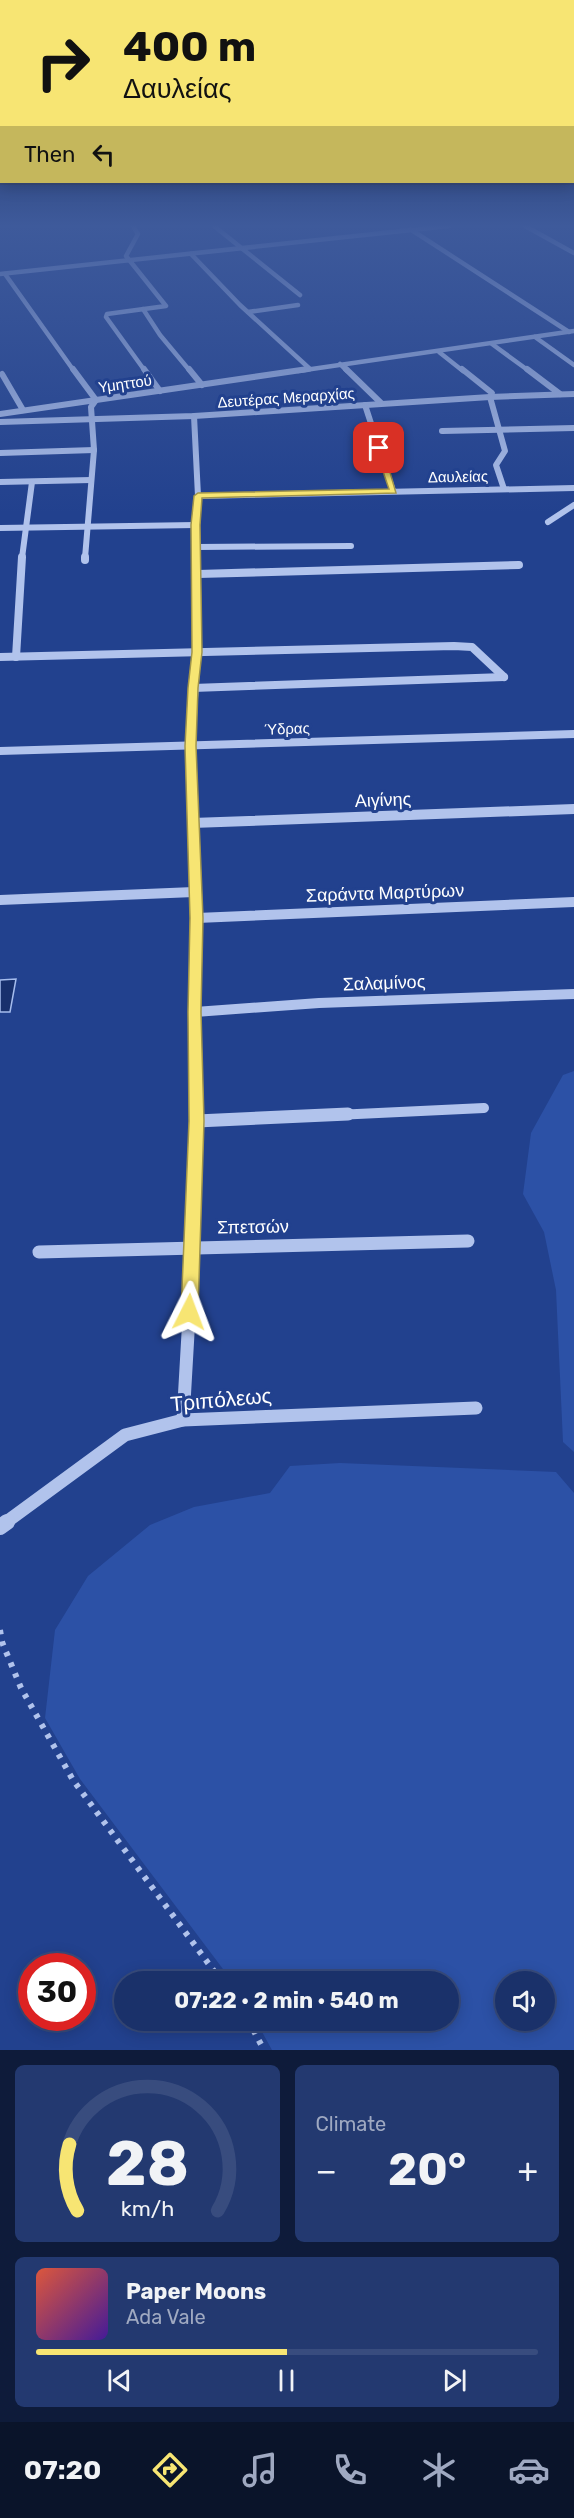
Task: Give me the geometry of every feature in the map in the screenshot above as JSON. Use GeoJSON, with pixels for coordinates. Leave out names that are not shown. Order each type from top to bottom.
{"type":"FeatureCollection","features":[{"type":"Feature","properties":{"kind":"street"},"geometry":{"type":"LineString","coordinates":[[37,322],[96,400],[91,407],[94,450],[85,560]]}},
{"type":"Feature","properties":{"kind":"street"},"geometry":{"type":"LineString","coordinates":[[109,322],[160,391]]}},
{"type":"Feature","properties":{"kind":"street"},"geometry":{"type":"LineString","coordinates":[[152,322],[202,385]]}},
{"type":"Feature","properties":{"kind":"street"},"geometry":{"type":"LineString","coordinates":[[259,322],[310,369]]}},
{"type":"Feature","properties":{"kind":"street"},"geometry":{"type":"LineString","coordinates":[[555,322],[571,332]]}},
{"type":"Feature","properties":{"kind":"street","name":"Υμηττού"},"geometry":{"type":"LineString","coordinates":[[0,414],[571,332]]}},
{"type":"Feature","properties":{"kind":"street"},"geometry":{"type":"LineString","coordinates":[[535,337],[574,365]]}},
{"type":"Feature","properties":{"kind":"street"},"geometry":{"type":"LineString","coordinates":[[492,344],[560,394]]}},
{"type":"Feature","properties":{"kind":"street"},"geometry":{"type":"LineString","coordinates":[[439,352],[492,393],[490,397],[501,429],[505,451],[496,465],[504,489]]}},
{"type":"Feature","properties":{"kind":"street"},"geometry":{"type":"LineString","coordinates":[[340,364],[381,403]]}},
{"type":"Feature","properties":{"kind":"street"},"geometry":{"type":"LineString","coordinates":[[2,374],[23,410]]}},
{"type":"Feature","properties":{"kind":"street","name":"Δευτέρας Μεραρχίας"},"geometry":{"type":"LineString","coordinates":[[0,422],[194,416],[381,403],[574,394]]}},
{"type":"Feature","properties":{"kind":"street"},"geometry":{"type":"LineString","coordinates":[[365,405],[393,491]]}},
{"type":"Feature","properties":{"kind":"street"},"geometry":{"type":"LineString","coordinates":[[183,1420],[193,1247],[197,1121],[195,1012],[197,918],[194,892],[191,746],[197,652],[198,574],[196,525],[198,496],[194,416]]}},
{"type":"Feature","properties":{"kind":"street"},"geometry":{"type":"LineString","coordinates":[[441,431],[574,428]]}},
{"type":"Feature","properties":{"kind":"street"},"geometry":{"type":"LineString","coordinates":[[0,453],[94,450]]}},
{"type":"Feature","properties":{"kind":"street"},"geometry":{"type":"LineString","coordinates":[[0,482],[91,480]]}},
{"type":"Feature","properties":{"kind":"street"},"geometry":{"type":"LineString","coordinates":[[16,657],[25,527],[32,482]]}},
{"type":"Feature","properties":{"kind":"street","name":"Δαυλείας"},"geometry":{"type":"LineString","coordinates":[[198,496],[574,488]]}},
{"type":"Feature","properties":{"kind":"street"},"geometry":{"type":"LineString","coordinates":[[548,522],[574,505]]}},
{"type":"Feature","properties":{"kind":"street"},"geometry":{"type":"LineString","coordinates":[[0,528],[196,525]]}},
{"type":"Feature","properties":{"kind":"street"},"geometry":{"type":"LineString","coordinates":[[197,548],[351,546]]}},
{"type":"Feature","properties":{"kind":"street"},"geometry":{"type":"LineString","coordinates":[[198,574],[519,565]]}},
{"type":"Feature","properties":{"kind":"street"},"geometry":{"type":"LineString","coordinates":[[0,657],[371,646],[472,647],[504,676],[193,688]]}},
{"type":"Feature","properties":{"kind":"street","name":"Ύδρας"},"geometry":{"type":"LineString","coordinates":[[0,751],[574,734]]}},
{"type":"Feature","properties":{"kind":"street","name":"Αιγίνης"},"geometry":{"type":"LineString","coordinates":[[192,823],[574,809]]}},
{"type":"Feature","properties":{"kind":"street"},"geometry":{"type":"LineString","coordinates":[[0,900],[194,892]]}},
{"type":"Feature","properties":{"kind":"street","name":"Σαράντα Μαρτύρων"},"geometry":{"type":"LineString","coordinates":[[197,918],[574,902]]}},
{"type":"Feature","properties":{"kind":"street","name":"Σαλαμίνος"},"geometry":{"type":"LineString","coordinates":[[195,1012],[319,1003],[574,994]]}},
{"type":"Feature","properties":{"kind":"street"},"geometry":{"type":"LineString","coordinates":[[197,1121],[484,1108]]}},
{"type":"Feature","properties":{"kind":"street","name":"Σπετσών"},"geometry":{"type":"LineString","coordinates":[[39,1252],[468,1241]]}},
{"type":"Feature","properties":{"kind":"street","name":"Τριπόλεως"},"geometry":{"type":"LineString","coordinates":[[0,1527],[125,1435],[183,1420],[476,1408]]}},
{"type":"Feature","properties":{"kind":"path"},"geometry":{"type":"LineString","coordinates":[[0,1630],[2,1642],[21,1688],[73,1780],[214,1971]]}},
{"type":"Feature","properties":{"kind":"path"},"geometry":{"type":"LineString","coordinates":[[254,2031],[264,2050]]}},
{"type":"Feature","properties":{"kind":"shaded area"},"geometry":{"type":"Polygon","coordinates":[[[16,979],[10,1012],[0,1012],[0,980],[16,979]]]}},
{"type":"Feature","properties":{"kind":"shaded area"},"geometry":{"type":"Polygon","coordinates":[[[574,1071],[574,1452],[563,1442],[556,1290],[544,1232],[523,1194],[531,1133],[563,1075],[574,1071]]]}},
{"type":"Feature","properties":{"kind":"shaded area"},"geometry":{"type":"Polygon","coordinates":[[[340,1463],[556,1472],[574,1493],[574,2050],[272,2050],[262,2031],[459,2031],[459,1971],[224,1971],[80,1779],[45,1718],[55,1630],[88,1576],[150,1525],[194,1507],[270,1493],[290,1466],[340,1463]]]}},
{"type":"Feature","properties":{"kind":"route"},"geometry":{"type":"LineString","coordinates":[[189,1312],[197,1121],[195,1012],[197,918],[194,892],[191,746],[197,652],[196,525],[198,496],[393,491],[379,448]]}}]}
